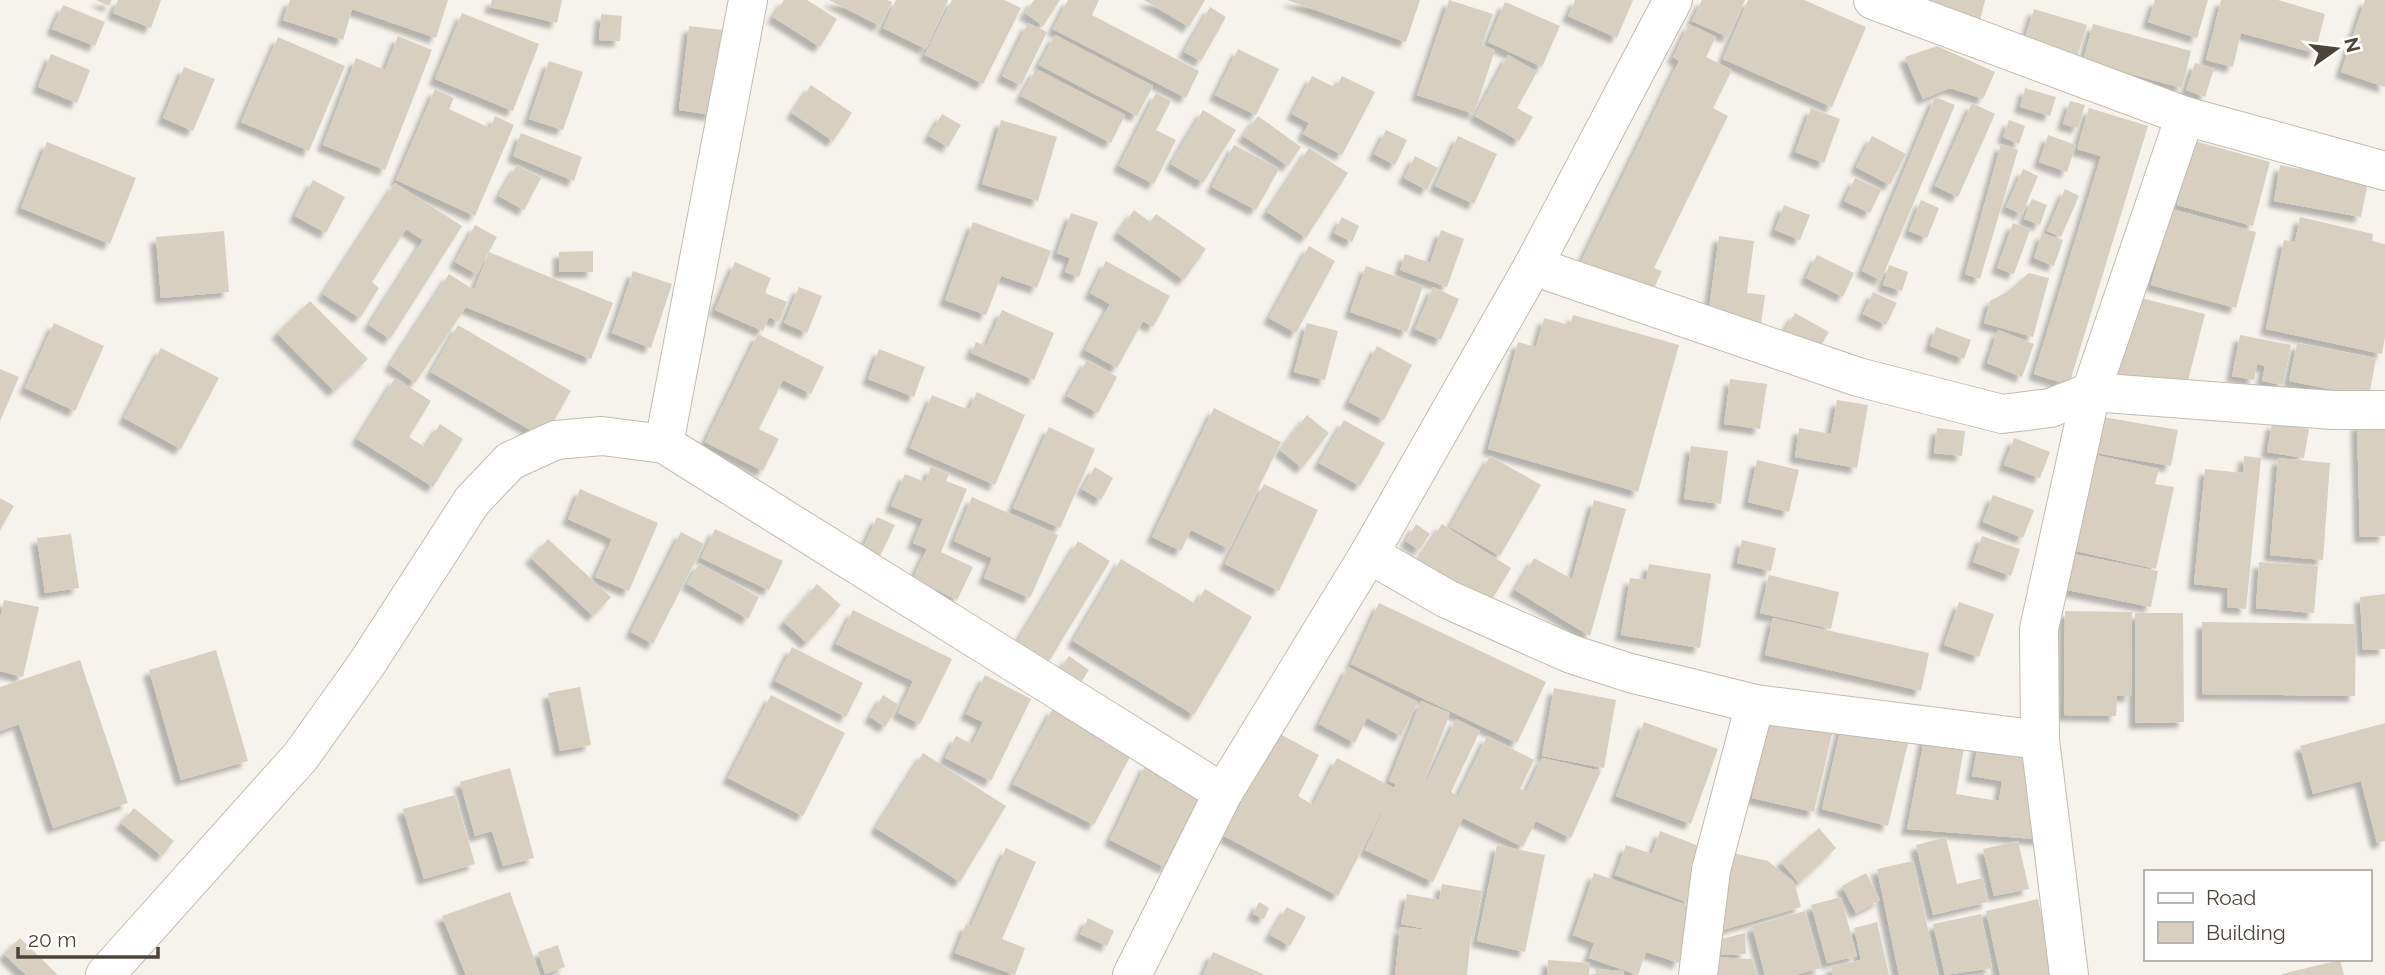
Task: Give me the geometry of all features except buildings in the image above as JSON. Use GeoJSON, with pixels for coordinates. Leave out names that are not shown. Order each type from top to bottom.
{"type":"FeatureCollection","features":[{"type":"Feature","properties":{"kind":"street"},"geometry":{"type":"LineString","coordinates":[[664,444],[748,0]]}},
{"type":"Feature","properties":{"kind":"street"},"geometry":{"type":"LineString","coordinates":[[1132,975],[1223,793],[1369,554],[1533,266],[1673,0]]}},
{"type":"Feature","properties":{"kind":"street"},"geometry":{"type":"LineString","coordinates":[[1873,0],[2185,116],[2385,171]]}},
{"type":"Feature","properties":{"kind":"street"},"geometry":{"type":"LineString","coordinates":[[2069,975],[2040,740],[2039,629],[2091,392],[2185,116]]}},
{"type":"Feature","properties":{"kind":"street"},"geometry":{"type":"LineString","coordinates":[[1533,266],[1858,377],[2002,414],[2050,408],[2091,392],[2332,410],[2385,410]]}},
{"type":"Feature","properties":{"kind":"street"},"geometry":{"type":"LineString","coordinates":[[105,975],[301,756],[366,665],[472,501],[510,461],[556,440],[602,436],[664,444],[1223,793]]}},
{"type":"Feature","properties":{"kind":"street"},"geometry":{"type":"LineString","coordinates":[[1369,554],[1447,598],[1571,654],[1630,673],[1755,704],[2040,740]]}},
{"type":"Feature","properties":{"kind":"street"},"geometry":{"type":"LineString","coordinates":[[1698,975],[1711,870],[1755,704]]}}]}
